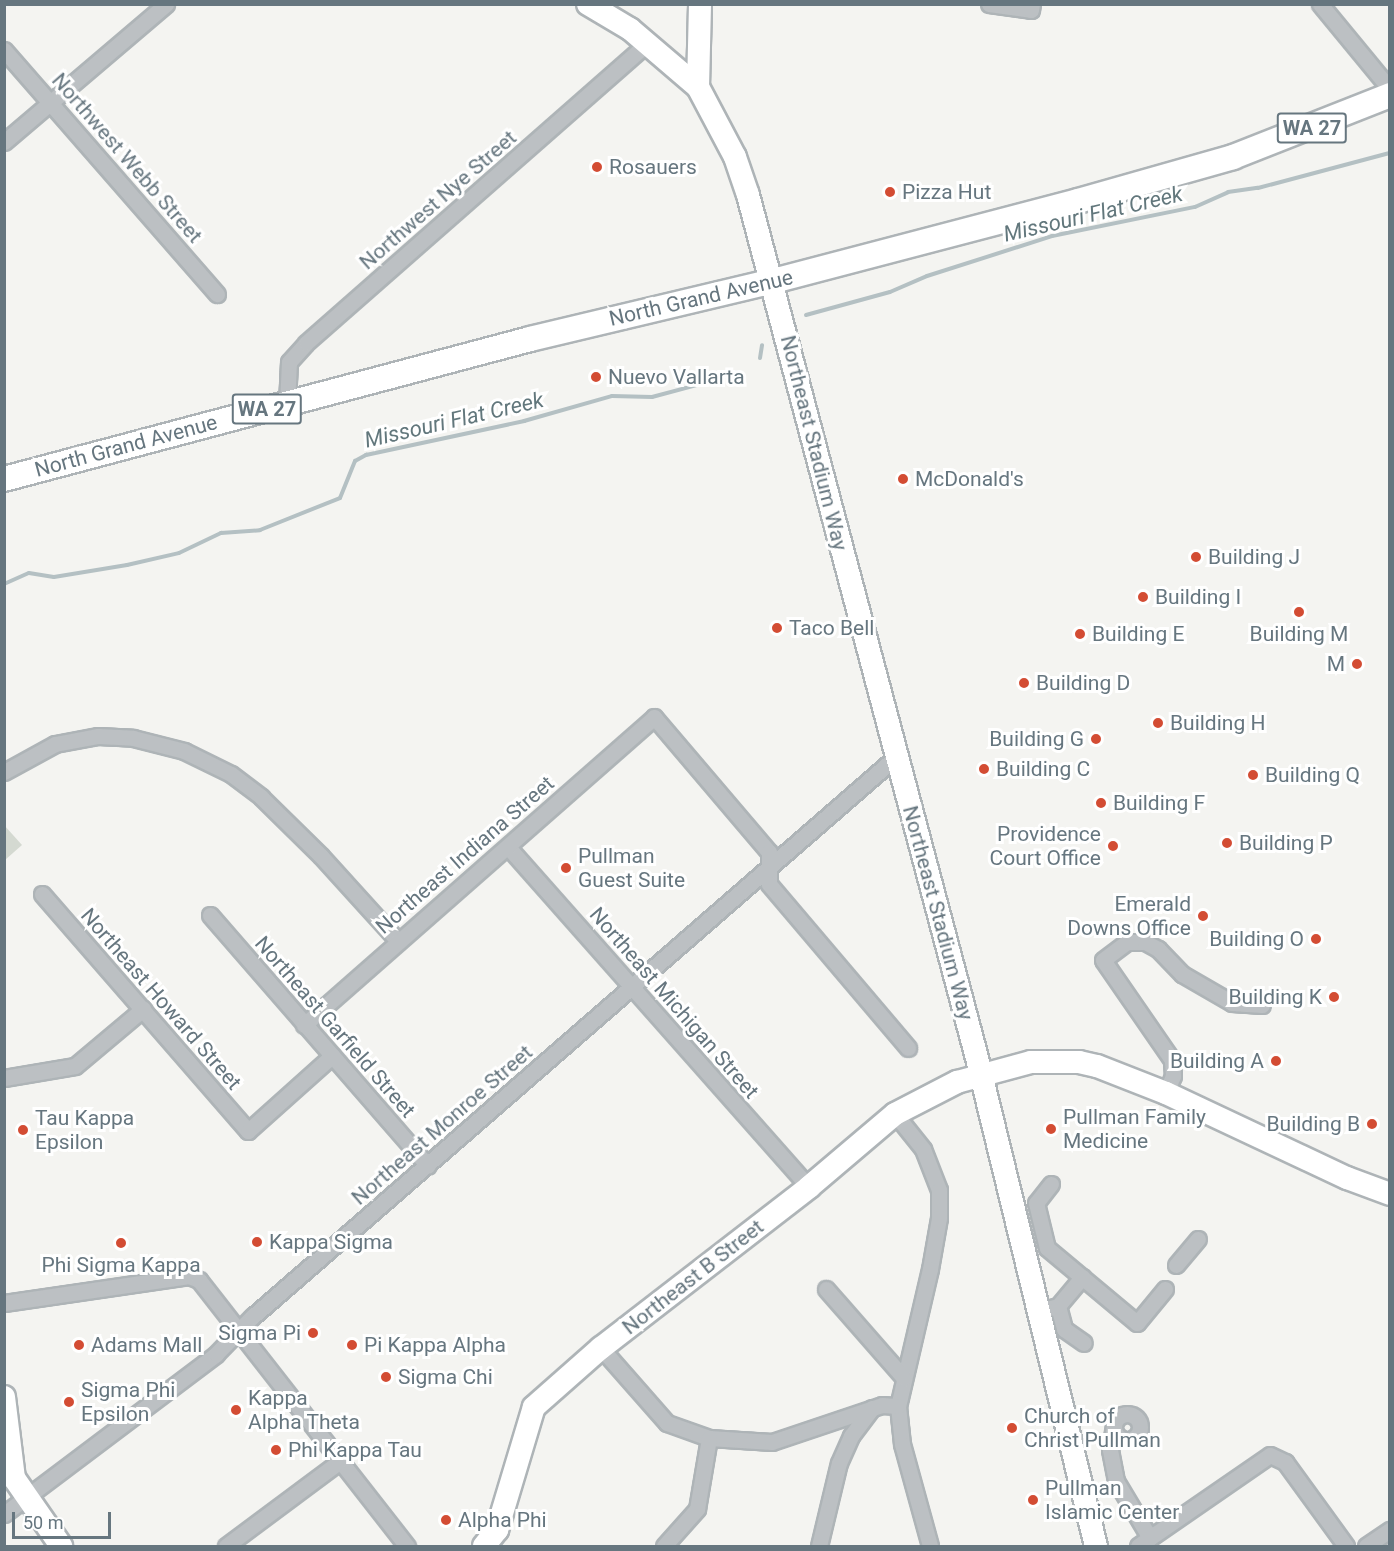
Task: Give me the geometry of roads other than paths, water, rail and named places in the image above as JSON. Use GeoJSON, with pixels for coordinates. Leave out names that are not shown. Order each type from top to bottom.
{"type":"FeatureCollection","features":[{"type":"Feature","properties":{"kind":"main road","name":"North Grand Avenue"},"geometry":{"type":"LineString","coordinates":[[4,478],[561,331],[773,281],[1233,157],[1389,95]]}},
{"type":"Feature","properties":{"kind":"street"},"geometry":{"type":"LineString","coordinates":[[4,142],[166,4]]}},
{"type":"Feature","properties":{"kind":"street"},"geometry":{"type":"LineString","coordinates":[[588,4],[648,43],[698,87]]}},
{"type":"Feature","properties":{"kind":"street"},"geometry":{"type":"LineString","coordinates":[[698,87],[700,4]]}},
{"type":"Feature","properties":{"kind":"street"},"geometry":{"type":"LineString","coordinates":[[989,4],[1031,7]]}},
{"type":"Feature","properties":{"kind":"street"},"geometry":{"type":"LineString","coordinates":[[1320,4],[1389,89]]}},
{"type":"Feature","properties":{"kind":"street","name":"Northwest Nye Street"},"geometry":{"type":"LineString","coordinates":[[287,404],[289,362],[306,343],[648,43]]}},
{"type":"Feature","properties":{"kind":"street","name":"Northwest Webb Street"},"geometry":{"type":"LineString","coordinates":[[4,50],[217,294]]}},
{"type":"Feature","properties":{"kind":"street","name":"Northeast Stadium Way"},"geometry":{"type":"LineString","coordinates":[[698,87],[735,157],[773,281],[981,1072],[1047,1308],[1096,1546]]}},
{"type":"Feature","properties":{"kind":"street","name":"Northeast Indiana Street"},"geometry":{"type":"LineString","coordinates":[[304,1025],[654,717],[769,852],[770,866]]}},
{"type":"Feature","properties":{"kind":"street"},"geometry":{"type":"LineString","coordinates":[[4,772],[55,744],[98,736],[133,738],[184,751],[231,774],[261,797],[321,856],[398,941]]}},
{"type":"Feature","properties":{"kind":"street","name":"Northeast Monroe Street"},"geometry":{"type":"LineString","coordinates":[[4,1514],[240,1333],[252,1317],[897,756]]}},
{"type":"Feature","properties":{"kind":"street","name":"Northeast Michigan Street"},"geometry":{"type":"LineString","coordinates":[[508,847],[809,1187]]}},
{"type":"Feature","properties":{"kind":"street"},"geometry":{"type":"LineString","coordinates":[[770,866],[769,884],[908,1048]]}},
{"type":"Feature","properties":{"kind":"street","name":"Northeast Howard Street"},"geometry":{"type":"LineString","coordinates":[[42,894],[248,1131],[332,1056]]}},
{"type":"Feature","properties":{"kind":"street","name":"Northeast Garfield Street"},"geometry":{"type":"LineString","coordinates":[[210,915],[428,1166]]}},
{"type":"Feature","properties":{"kind":"street"},"geometry":{"type":"LineString","coordinates":[[1166,1093],[1173,1076],[1172,1060],[1103,960],[1127,942],[1144,942],[1158,949],[1182,974],[1232,1003],[1262,1005]]}},
{"type":"Feature","properties":{"kind":"street"},"geometry":{"type":"LineString","coordinates":[[4,1078],[75,1066],[143,1009]]}},
{"type":"Feature","properties":{"kind":"street","name":"Northeast B Street"},"geometry":{"type":"LineString","coordinates":[[484,1546],[497,1530],[534,1407],[601,1348],[809,1187],[895,1114],[981,1072],[1031,1062],[1078,1062],[1120,1072],[1347,1179],[1389,1194]]}},
{"type":"Feature","properties":{"kind":"street"},"geometry":{"type":"LineString","coordinates":[[895,1114],[930,1162],[939,1203],[930,1269],[898,1406],[902,1444],[930,1546]]}},
{"type":"Feature","properties":{"kind":"street"},"geometry":{"type":"LineString","coordinates":[[1051,1184],[1036,1200],[1043,1243],[1137,1323],[1165,1289]]}},
{"type":"Feature","properties":{"kind":"street"},"geometry":{"type":"LineString","coordinates":[[1176,1265],[1198,1239]]}},
{"type":"Feature","properties":{"kind":"street"},"geometry":{"type":"LineString","coordinates":[[4,1303],[189,1276],[206,1286],[240,1333],[407,1546]]}},
{"type":"Feature","properties":{"kind":"street"},"geometry":{"type":"LineString","coordinates":[[1082,1277],[1047,1308],[1064,1329],[1084,1343]]}},
{"type":"Feature","properties":{"kind":"street"},"geometry":{"type":"LineString","coordinates":[[826,1289],[904,1378]]}},
{"type":"Feature","properties":{"kind":"street"},"geometry":{"type":"LineString","coordinates":[[601,1348],[667,1423],[710,1438],[772,1442],[872,1408],[898,1406]]}},
{"type":"Feature","properties":{"kind":"street"},"geometry":{"type":"LineString","coordinates":[[4,1397],[14,1478],[25,1498],[61,1546]]}},
{"type":"Feature","properties":{"kind":"street"},"geometry":{"type":"LineString","coordinates":[[819,1546],[839,1463],[851,1436],[872,1408]]}},
{"type":"Feature","properties":{"kind":"street"},"geometry":{"type":"LineString","coordinates":[[1114,1425],[1110,1450],[1116,1481],[1144,1542],[1263,1458],[1275,1455],[1285,1462],[1346,1546]]}},
{"type":"Feature","properties":{"kind":"street"},"geometry":{"type":"LineString","coordinates":[[664,1546],[697,1509],[710,1438]]}},
{"type":"Feature","properties":{"kind":"street"},"geometry":{"type":"LineString","coordinates":[[226,1546],[340,1461]]}},
{"type":"Feature","properties":{"kind":"street"},"geometry":{"type":"LineString","coordinates":[[1366,1546],[1389,1530]]}},
{"type":"Feature","properties":{"kind":"waterway","name":"Missouri Flat Creek"},"geometry":{"type":"LineString","coordinates":[[806,315],[890,292],[927,276],[1052,236],[1195,207],[1228,192],[1258,188],[1390,153]]}},
{"type":"Feature","properties":{"kind":"waterway","name":"Missouri Flat Creek"},"geometry":{"type":"LineString","coordinates":[[760,358],[762,345]]}},
{"type":"Feature","properties":{"kind":"waterway","name":"Missouri Flat Creek"},"geometry":{"type":"LineString","coordinates":[[4,584],[29,573],[54,577],[127,565],[179,553],[221,533],[260,530],[340,498],[355,461],[366,455],[524,421],[612,396],[652,397],[697,385]]}},
{"type":"Feature","properties":{"kind":"place","name":"Rosauers"},"geometry":{"type":"Point","coordinates":[597,167]}},
{"type":"Feature","properties":{"kind":"place","name":"Pizza Hut"},"geometry":{"type":"Point","coordinates":[890,192]}},
{"type":"Feature","properties":{"kind":"place","name":"Nuevo Vallarta"},"geometry":{"type":"Point","coordinates":[596,377]}},
{"type":"Feature","properties":{"kind":"place","name":"McDonald's"},"geometry":{"type":"Point","coordinates":[903,479]}},
{"type":"Feature","properties":{"kind":"place","name":"Building J"},"geometry":{"type":"Point","coordinates":[1196,557]}},
{"type":"Feature","properties":{"kind":"place","name":"Building I"},"geometry":{"type":"Point","coordinates":[1143,597]}},
{"type":"Feature","properties":{"kind":"place","name":"Building M"},"geometry":{"type":"Point","coordinates":[1299,612]}},
{"type":"Feature","properties":{"kind":"place","name":"Taco Bell"},"geometry":{"type":"Point","coordinates":[777,628]}},
{"type":"Feature","properties":{"kind":"place","name":"Building E"},"geometry":{"type":"Point","coordinates":[1080,634]}},
{"type":"Feature","properties":{"kind":"place","name":"M"},"geometry":{"type":"Point","coordinates":[1357,664]}},
{"type":"Feature","properties":{"kind":"place","name":"Building D"},"geometry":{"type":"Point","coordinates":[1024,683]}},
{"type":"Feature","properties":{"kind":"place","name":"Building H"},"geometry":{"type":"Point","coordinates":[1158,723]}},
{"type":"Feature","properties":{"kind":"place","name":"Building G"},"geometry":{"type":"Point","coordinates":[1096,739]}},
{"type":"Feature","properties":{"kind":"place","name":"Building C"},"geometry":{"type":"Point","coordinates":[984,769]}},
{"type":"Feature","properties":{"kind":"place","name":"Building Q"},"geometry":{"type":"Point","coordinates":[1253,775]}},
{"type":"Feature","properties":{"kind":"place","name":"Building F"},"geometry":{"type":"Point","coordinates":[1101,803]}},
{"type":"Feature","properties":{"kind":"place","name":"Building P"},"geometry":{"type":"Point","coordinates":[1227,843]}},
{"type":"Feature","properties":{"kind":"place","name":"Providence Court Office"},"geometry":{"type":"Point","coordinates":[1113,846]}},
{"type":"Feature","properties":{"kind":"place","name":"Pullman Guest Suite"},"geometry":{"type":"Point","coordinates":[566,868]}},
{"type":"Feature","properties":{"kind":"place","name":"Emerald Downs Office"},"geometry":{"type":"Point","coordinates":[1203,916]}},
{"type":"Feature","properties":{"kind":"place","name":"Building O"},"geometry":{"type":"Point","coordinates":[1316,939]}},
{"type":"Feature","properties":{"kind":"place","name":"Building K"},"geometry":{"type":"Point","coordinates":[1334,997]}},
{"type":"Feature","properties":{"kind":"place","name":"Building A"},"geometry":{"type":"Point","coordinates":[1276,1061]}},
{"type":"Feature","properties":{"kind":"place","name":"Building B"},"geometry":{"type":"Point","coordinates":[1372,1124]}},
{"type":"Feature","properties":{"kind":"place","name":"Pullman Family Medicine"},"geometry":{"type":"Point","coordinates":[1051,1129]}},
{"type":"Feature","properties":{"kind":"place","name":"Tau Kappa Epsilon"},"geometry":{"type":"Point","coordinates":[23,1130]}},
{"type":"Feature","properties":{"kind":"place","name":"Kappa Sigma"},"geometry":{"type":"Point","coordinates":[257,1242]}},
{"type":"Feature","properties":{"kind":"place","name":"Phi Sigma Kappa"},"geometry":{"type":"Point","coordinates":[121,1243]}},
{"type":"Feature","properties":{"kind":"place","name":"Sigma Pi"},"geometry":{"type":"Point","coordinates":[313,1333]}},
{"type":"Feature","properties":{"kind":"place","name":"Adams Mall"},"geometry":{"type":"Point","coordinates":[79,1345]}},
{"type":"Feature","properties":{"kind":"place","name":"Pi Kappa Alpha"},"geometry":{"type":"Point","coordinates":[352,1345]}},
{"type":"Feature","properties":{"kind":"place","name":"Sigma Chi"},"geometry":{"type":"Point","coordinates":[386,1377]}},
{"type":"Feature","properties":{"kind":"place","name":"Sigma Phi Epsilon"},"geometry":{"type":"Point","coordinates":[69,1402]}},
{"type":"Feature","properties":{"kind":"place","name":"Kappa Alpha Theta"},"geometry":{"type":"Point","coordinates":[236,1410]}},
{"type":"Feature","properties":{"kind":"place","name":"Church of Christ Pullman"},"geometry":{"type":"Point","coordinates":[1012,1428]}},
{"type":"Feature","properties":{"kind":"place","name":"Phi Kappa Tau"},"geometry":{"type":"Point","coordinates":[276,1450]}},
{"type":"Feature","properties":{"kind":"place","name":"Pullman Islamic Center"},"geometry":{"type":"Point","coordinates":[1033,1500]}},
{"type":"Feature","properties":{"kind":"place","name":"Alpha Phi"},"geometry":{"type":"Point","coordinates":[446,1520]}}]}
